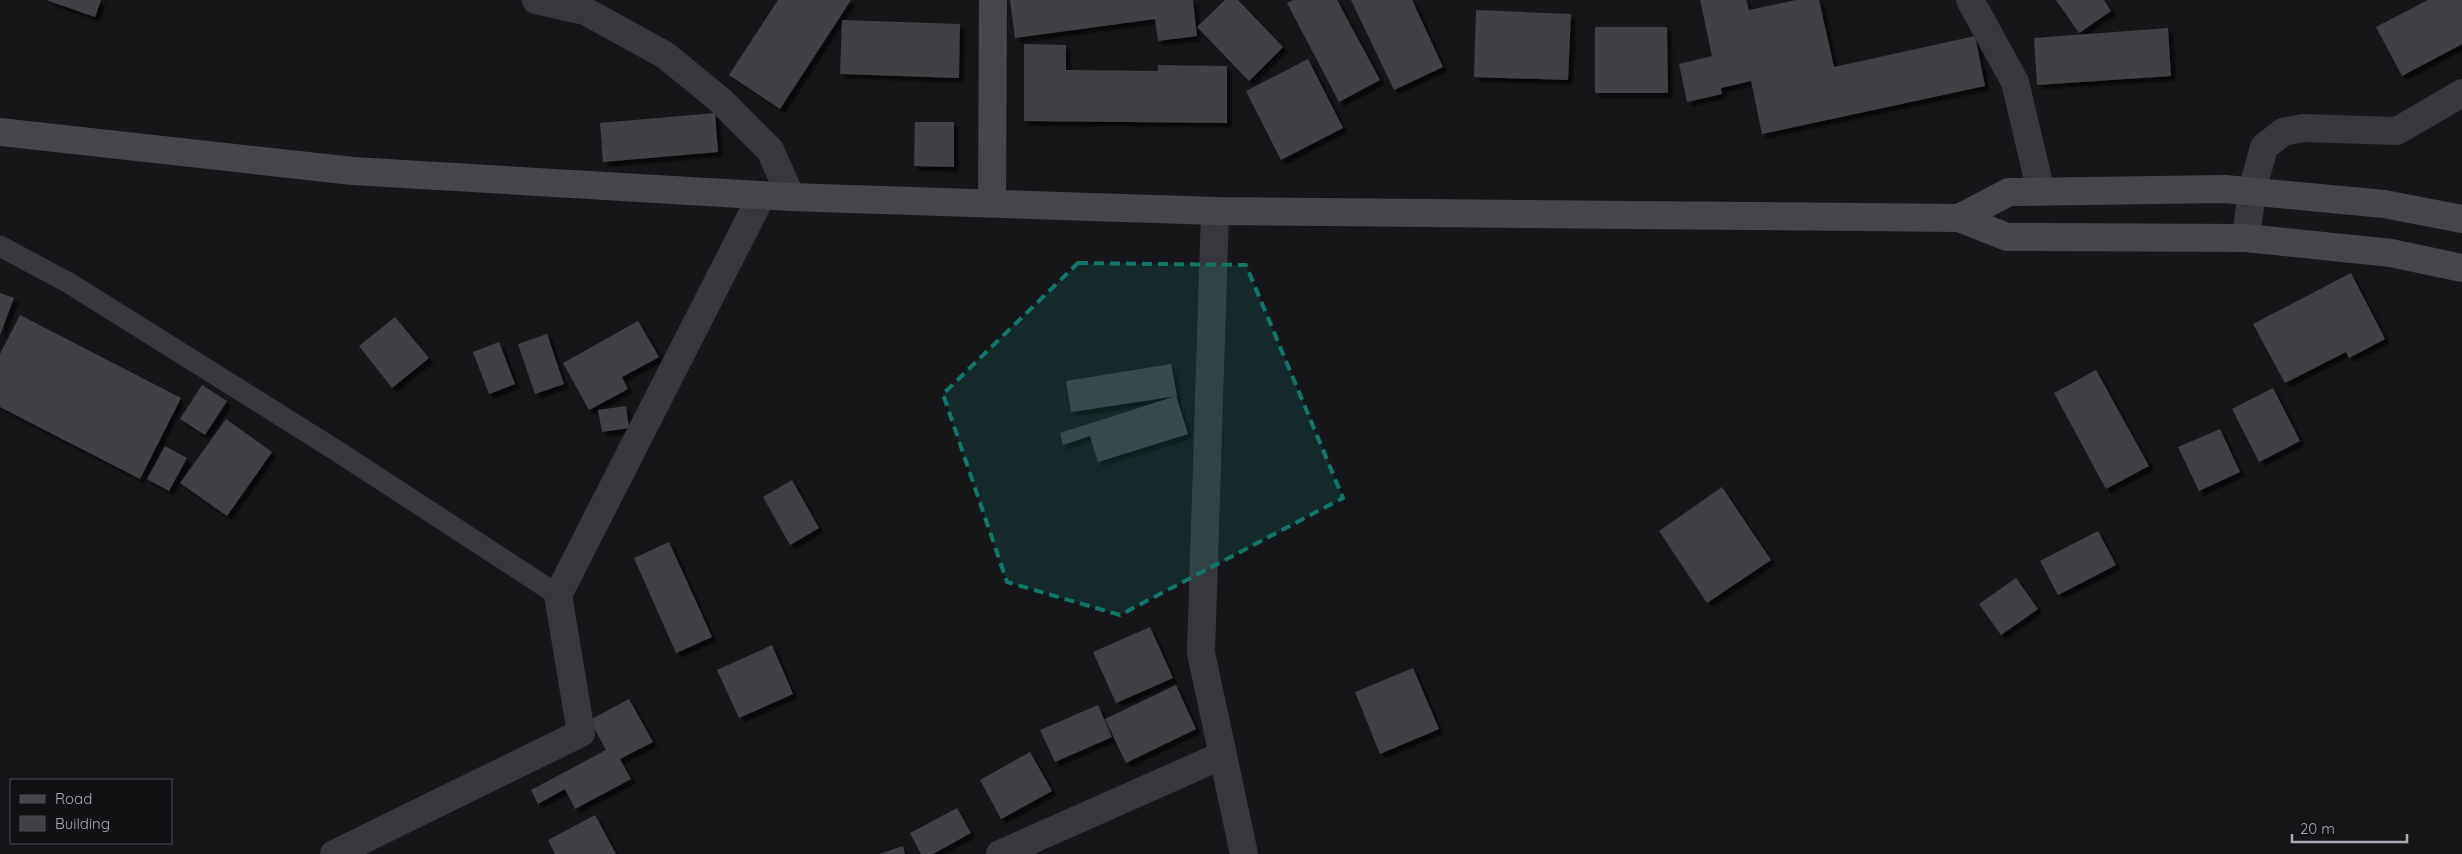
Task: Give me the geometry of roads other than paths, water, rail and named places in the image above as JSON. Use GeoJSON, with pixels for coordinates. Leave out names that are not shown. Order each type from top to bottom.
{"type":"FeatureCollection","features":[{"type":"Feature","properties":{"kind":"main road"},"geometry":{"type":"LineString","coordinates":[[992,203],[993,0]]}},
{"type":"Feature","properties":{"kind":"main road"},"geometry":{"type":"LineString","coordinates":[[0,132],[353,171],[791,197],[1215,211],[1959,218],[2006,237],[2246,238],[2391,253],[2462,268]]}},
{"type":"Feature","properties":{"kind":"main road"},"geometry":{"type":"LineString","coordinates":[[1959,218],[2009,192],[2225,189],[2384,204],[2462,219]]}},
{"type":"Feature","properties":{"kind":"street"},"geometry":{"type":"LineString","coordinates":[[536,0],[585,11],[665,55],[720,100],[770,150],[791,197]]}},
{"type":"Feature","properties":{"kind":"street"},"geometry":{"type":"LineString","coordinates":[[1970,0],[2016,82],[2040,192]]}},
{"type":"Feature","properties":{"kind":"street"},"geometry":{"type":"LineString","coordinates":[[2246,238],[2252,192],[2264,147],[2283,132],[2312,128],[2397,131],[2462,93]]}},
{"type":"Feature","properties":{"kind":"street"},"geometry":{"type":"LineString","coordinates":[[334,854],[581,733],[558,595],[762,195]]}},
{"type":"Feature","properties":{"kind":"street"},"geometry":{"type":"LineString","coordinates":[[1215,211],[1201,653],[1244,854]]}},
{"type":"Feature","properties":{"kind":"street"},"geometry":{"type":"LineString","coordinates":[[1000,854],[1223,755]]}},
{"type":"Feature","properties":{"kind":"lane"},"geometry":{"type":"LineString","coordinates":[[0,246],[69,283],[303,430],[558,595]]}}]}
